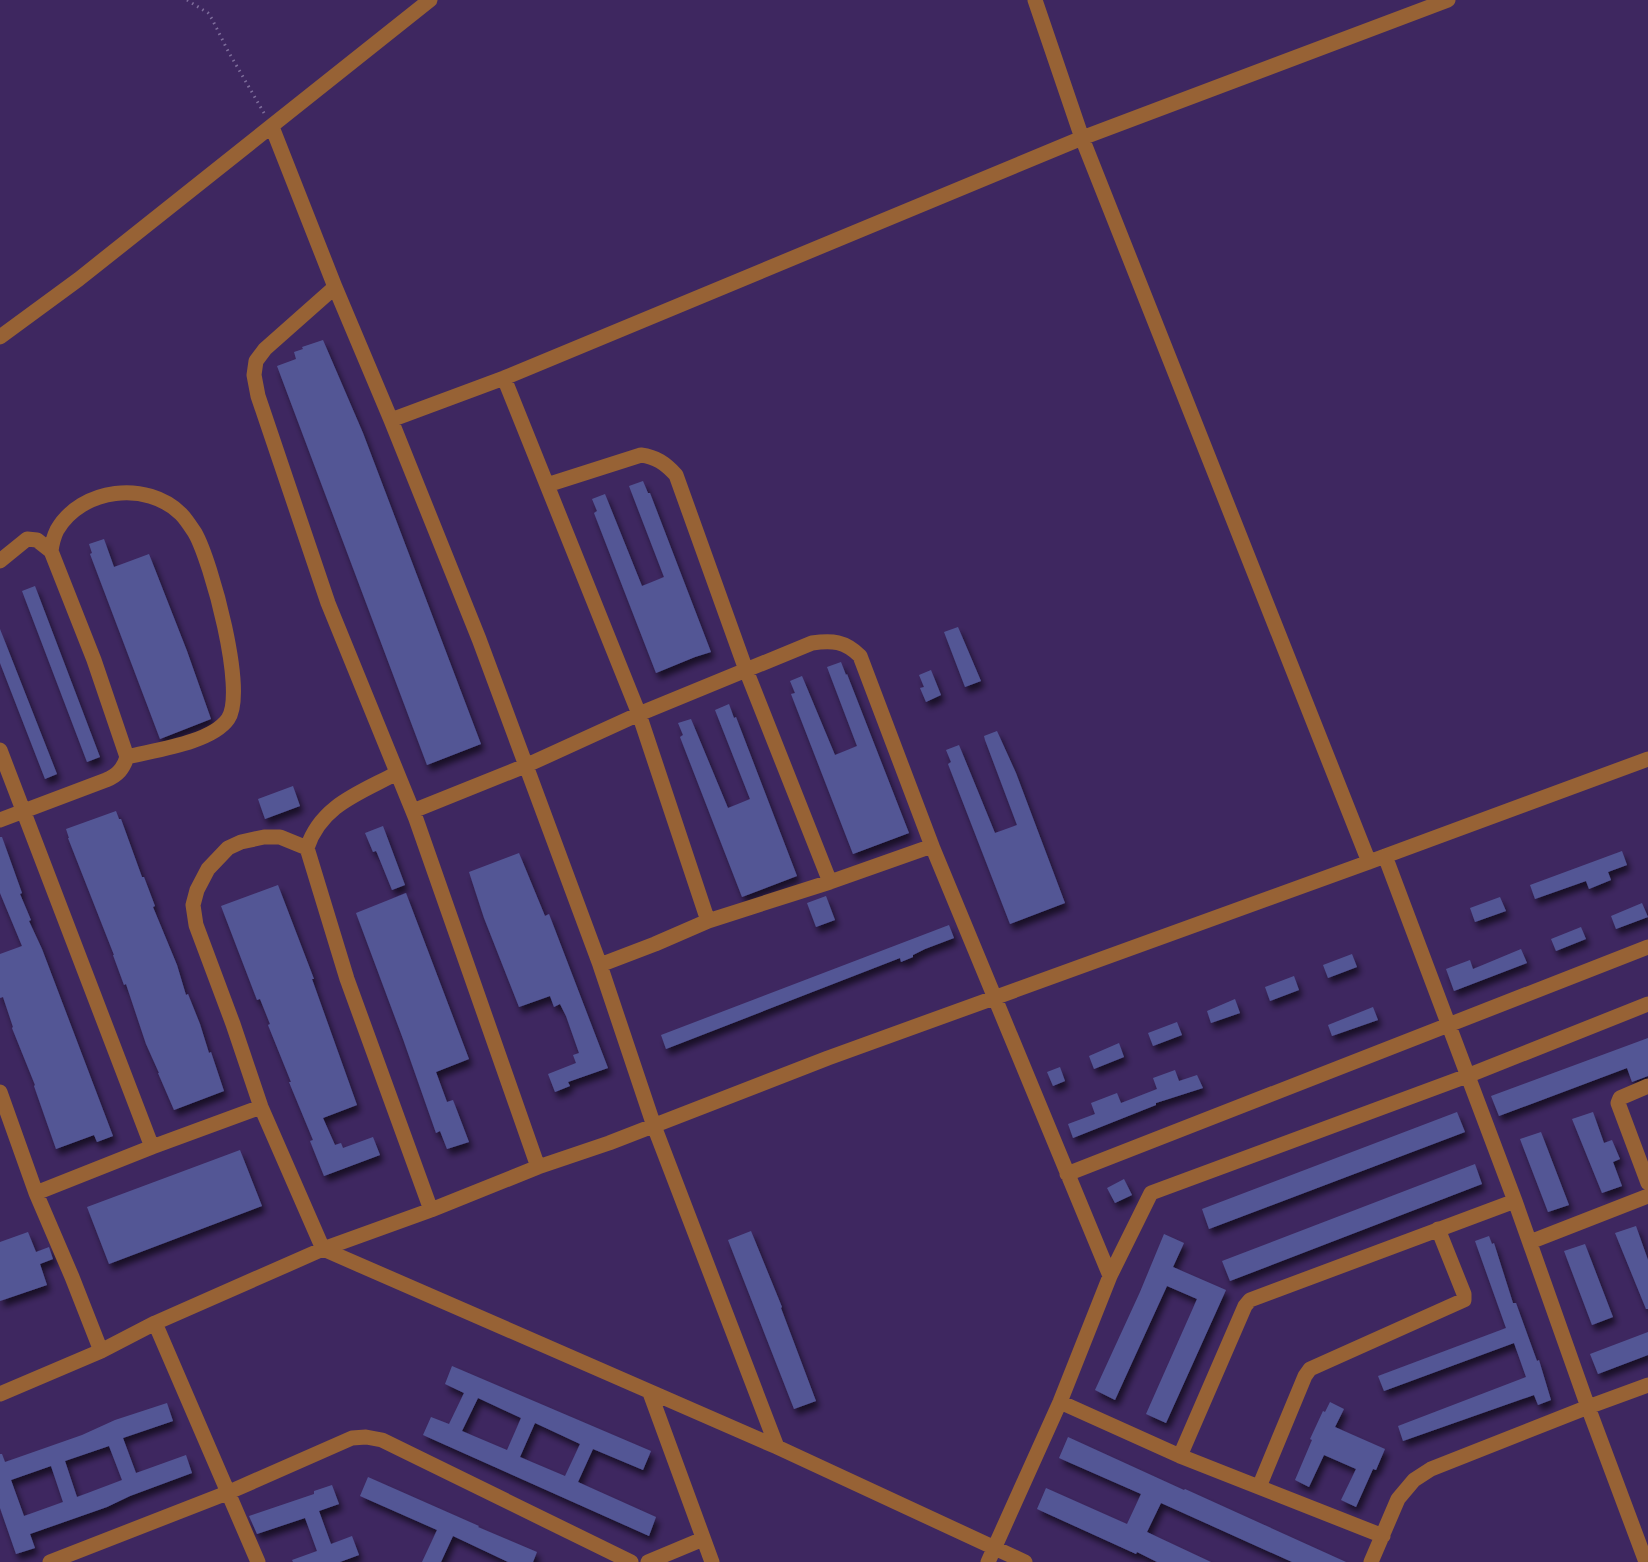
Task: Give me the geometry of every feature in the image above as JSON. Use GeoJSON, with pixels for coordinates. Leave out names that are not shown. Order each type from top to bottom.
{"type":"FeatureCollection","features":[{"type":"Feature","properties":{"kind":"street"},"geometry":{"type":"LineString","coordinates":[[0,337],[79,279],[430,0]]}},
{"type":"Feature","properties":{"kind":"street"},"geometry":{"type":"LineString","coordinates":[[1035,0],[1082,138],[1369,862]]}},
{"type":"Feature","properties":{"kind":"street"},"geometry":{"type":"LineString","coordinates":[[391,420],[504,378],[1082,138],[1448,0]]}},
{"type":"Feature","properties":{"kind":"street"},"geometry":{"type":"LineString","coordinates":[[272,127],[334,287],[391,420],[479,639],[600,966],[654,1126],[777,1447]]}},
{"type":"Feature","properties":{"kind":"street"},"geometry":{"type":"LineString","coordinates":[[334,287],[265,349],[256,361],[254,375],[258,396],[328,603],[413,811],[538,1167]]}},
{"type":"Feature","properties":{"kind":"street"},"geometry":{"type":"LineString","coordinates":[[504,378],[639,714],[708,921]]}},
{"type":"Feature","properties":{"kind":"street"},"geometry":{"type":"LineString","coordinates":[[547,485],[641,455],[654,457],[667,465],[676,475],[746,670],[831,882]]}},
{"type":"Feature","properties":{"kind":"street"},"geometry":{"type":"LineString","coordinates":[[51,551],[56,531],[64,520],[89,501],[106,494],[135,494],[152,497],[181,514],[195,533],[213,581],[226,629],[231,663],[231,714],[216,730],[173,746],[127,757]]}},
{"type":"Feature","properties":{"kind":"street"},"geometry":{"type":"LineString","coordinates":[[0,561],[27,540],[37,540],[51,551],[94,660],[127,757],[117,775],[0,820]]}},
{"type":"Feature","properties":{"kind":"street"},"geometry":{"type":"LineString","coordinates":[[413,811],[525,766],[639,714],[812,644],[839,641],[850,646],[860,656],[932,846],[1110,1276]]}},
{"type":"Feature","properties":{"kind":"street"},"geometry":{"type":"LineString","coordinates":[[0,750],[152,1147]]}},
{"type":"Feature","properties":{"kind":"street"},"geometry":{"type":"LineString","coordinates":[[0,1394],[101,1352],[155,1323],[323,1249],[431,1210],[538,1167],[654,1126],[828,1058],[1648,759]]}},
{"type":"Feature","properties":{"kind":"street"},"geometry":{"type":"LineString","coordinates":[[397,774],[342,802],[326,813],[311,835],[307,848],[347,979],[431,1210]]}},
{"type":"Feature","properties":{"kind":"street"},"geometry":{"type":"LineString","coordinates":[[307,848],[280,837],[264,837],[241,842],[228,848],[208,869],[197,890],[193,905],[196,925],[261,1107],[323,1249],[777,1447],[991,1555],[1024,1562]]}},
{"type":"Feature","properties":{"kind":"street"},"geometry":{"type":"LineString","coordinates":[[600,966],[708,921],[831,882],[932,846]]}},
{"type":"Feature","properties":{"kind":"street"},"geometry":{"type":"LineString","coordinates":[[1385,856],[1515,1201],[1646,1562]]}},
{"type":"Feature","properties":{"kind":"street"},"geometry":{"type":"LineString","coordinates":[[1067,1174],[1648,947]]}},
{"type":"Feature","properties":{"kind":"street"},"geometry":{"type":"LineString","coordinates":[[991,1555],[1060,1402],[1110,1276],[1150,1193],[1467,1076],[1648,1004]]}},
{"type":"Feature","properties":{"kind":"street"},"geometry":{"type":"LineString","coordinates":[[1648,1086],[1620,1098],[1618,1103],[1648,1183]]}},
{"type":"Feature","properties":{"kind":"street"},"geometry":{"type":"LineString","coordinates":[[0,1092],[4,1116],[101,1352]]}},
{"type":"Feature","properties":{"kind":"street"},"geometry":{"type":"LineString","coordinates":[[36,1193],[261,1107]]}},
{"type":"Feature","properties":{"kind":"street"},"geometry":{"type":"LineString","coordinates":[[1530,1242],[1648,1196]]}},
{"type":"Feature","properties":{"kind":"street"},"geometry":{"type":"LineString","coordinates":[[1180,1456],[1245,1306],[1250,1300],[1515,1201]]}},
{"type":"Feature","properties":{"kind":"street"},"geometry":{"type":"LineString","coordinates":[[1259,1487],[1305,1376],[1310,1369],[1464,1301],[1464,1293],[1438,1229]]}},
{"type":"Feature","properties":{"kind":"street"},"geometry":{"type":"LineString","coordinates":[[155,1323],[258,1562]]}},
{"type":"Feature","properties":{"kind":"street"},"geometry":{"type":"LineString","coordinates":[[1371,1562],[1398,1499],[1414,1480],[1431,1469],[1648,1385]]}},
{"type":"Feature","properties":{"kind":"street"},"geometry":{"type":"LineString","coordinates":[[650,1393],[712,1562]]}},
{"type":"Feature","properties":{"kind":"street"},"geometry":{"type":"LineString","coordinates":[[1060,1402],[1180,1456],[1383,1536]]}},
{"type":"Feature","properties":{"kind":"street"},"geometry":{"type":"LineString","coordinates":[[50,1562],[227,1493],[352,1438],[366,1437],[382,1440],[631,1562]]}},
{"type":"Feature","properties":{"kind":"street"},"geometry":{"type":"LineString","coordinates":[[648,1562],[703,1539]]}},
{"type":"Feature","properties":{"kind":"path"},"geometry":{"type":"LineString","coordinates":[[187,0],[208,13],[272,127]]}},
{"type":"Feature","properties":{"kind":"building"},"geometry":{"type":"Polygon","coordinates":[[[323,340],[363,433],[481,744],[427,765],[277,366],[296,359],[294,352],[303,349],[302,347],[323,340]]]}},
{"type":"Feature","properties":{"kind":"building"},"geometry":{"type":"Polygon","coordinates":[[[643,481],[650,493],[711,652],[656,673],[594,513],[597,511],[592,499],[605,494],[642,586],[664,577],[629,486],[643,481]]]}},
{"type":"Feature","properties":{"kind":"building"},"geometry":{"type":"Polygon","coordinates":[[[104,539],[114,567],[149,554],[211,719],[160,739],[90,554],[92,553],[89,544],[104,539]]]}},
{"type":"Feature","properties":{"kind":"building"},"geometry":{"type":"Polygon","coordinates":[[[35,586],[100,757],[87,762],[22,591],[35,586]]]}},
{"type":"Feature","properties":{"kind":"building"},"geometry":{"type":"Polygon","coordinates":[[[958,627],[981,681],[965,687],[944,632],[958,627]]]}},
{"type":"Feature","properties":{"kind":"building"},"geometry":{"type":"Polygon","coordinates":[[[0,629],[57,774],[45,779],[0,663],[0,629]]]}},
{"type":"Feature","properties":{"kind":"building"},"geometry":{"type":"Polygon","coordinates":[[[841,662],[909,833],[853,854],[791,694],[795,693],[790,681],[802,676],[835,755],[857,746],[827,667],[841,662]]]}},
{"type":"Feature","properties":{"kind":"building"},"geometry":{"type":"Polygon","coordinates":[[[931,670],[941,695],[926,702],[920,688],[924,687],[919,675],[931,670]]]}},
{"type":"Feature","properties":{"kind":"building"},"geometry":{"type":"Polygon","coordinates":[[[729,704],[797,876],[742,897],[680,737],[683,735],[678,723],[691,719],[728,808],[750,799],[715,710],[729,704]]]}},
{"type":"Feature","properties":{"kind":"building"},"geometry":{"type":"Polygon","coordinates":[[[997,731],[1016,773],[1065,903],[1010,924],[948,764],[951,762],[946,750],[959,745],[995,833],[1017,825],[984,736],[997,731]]]}},
{"type":"Feature","properties":{"kind":"building"},"geometry":{"type":"Polygon","coordinates":[[[293,786],[300,806],[265,819],[258,799],[293,786]]]}},
{"type":"Feature","properties":{"kind":"building"},"geometry":{"type":"Polygon","coordinates":[[[116,811],[142,877],[144,877],[155,906],[153,907],[177,965],[186,995],[188,994],[200,1024],[209,1053],[211,1052],[224,1091],[174,1110],[146,1044],[126,984],[124,985],[66,829],[116,811]]]}},
{"type":"Feature","properties":{"kind":"building"},"geometry":{"type":"Polygon","coordinates":[[[383,826],[405,885],[392,890],[377,853],[373,852],[365,833],[383,826]]]}},
{"type":"Feature","properties":{"kind":"building"},"geometry":{"type":"Polygon","coordinates":[[[0,837],[2,837],[22,893],[20,894],[31,920],[29,921],[42,949],[113,1136],[97,1142],[94,1135],[56,1149],[3,997],[0,998],[0,954],[22,946],[0,893],[0,837]]]}},
{"type":"Feature","properties":{"kind":"building"},"geometry":{"type":"Polygon","coordinates":[[[1622,851],[1627,865],[1608,872],[1611,880],[1589,889],[1586,881],[1535,899],[1530,885],[1622,851]]]}},
{"type":"Feature","properties":{"kind":"building"},"geometry":{"type":"Polygon","coordinates":[[[519,853],[545,916],[549,914],[608,1068],[568,1082],[570,1086],[555,1092],[548,1074],[576,1063],[573,1055],[579,1053],[566,1016],[560,1004],[554,1007],[550,996],[519,1007],[484,918],[469,872],[519,853]]]}},
{"type":"Feature","properties":{"kind":"building"},"geometry":{"type":"Polygon","coordinates":[[[278,885],[314,979],[312,979],[357,1105],[323,1118],[335,1145],[341,1143],[343,1148],[373,1137],[380,1155],[324,1176],[310,1141],[313,1140],[268,1025],[270,1024],[260,999],[257,1000],[221,906],[278,885]]]}},
{"type":"Feature","properties":{"kind":"building"},"geometry":{"type":"Polygon","coordinates":[[[406,893],[469,1059],[436,1072],[447,1102],[453,1100],[469,1142],[447,1149],[440,1131],[436,1133],[356,913],[406,893]]]}},
{"type":"Feature","properties":{"kind":"building"},"geometry":{"type":"Polygon","coordinates":[[[826,896],[835,920],[816,927],[807,903],[826,896]]]}},
{"type":"Feature","properties":{"kind":"building"},"geometry":{"type":"Polygon","coordinates":[[[1500,897],[1506,911],[1475,922],[1470,908],[1500,897]]]}},
{"type":"Feature","properties":{"kind":"building"},"geometry":{"type":"Polygon","coordinates":[[[1642,903],[1648,917],[1616,929],[1611,916],[1642,903]]]}},
{"type":"Feature","properties":{"kind":"building"},"geometry":{"type":"Polygon","coordinates":[[[949,925],[954,938],[925,949],[913,957],[901,962],[900,958],[666,1049],[661,1035],[949,925]]]}},
{"type":"Feature","properties":{"kind":"building"},"geometry":{"type":"Polygon","coordinates":[[[1581,927],[1586,939],[1556,951],[1551,939],[1581,927]]]}},
{"type":"Feature","properties":{"kind":"building"},"geometry":{"type":"Polygon","coordinates":[[[1521,949],[1527,963],[1454,991],[1446,969],[1470,960],[1473,969],[1521,949]]]}},
{"type":"Feature","properties":{"kind":"building"},"geometry":{"type":"Polygon","coordinates":[[[1352,954],[1357,967],[1328,978],[1323,965],[1352,954]]]}},
{"type":"Feature","properties":{"kind":"building"},"geometry":{"type":"Polygon","coordinates":[[[1294,976],[1299,990],[1270,1001],[1265,987],[1294,976]]]}},
{"type":"Feature","properties":{"kind":"building"},"geometry":{"type":"Polygon","coordinates":[[[1235,999],[1240,1013],[1211,1023],[1207,1011],[1235,999]]]}},
{"type":"Feature","properties":{"kind":"building"},"geometry":{"type":"Polygon","coordinates":[[[1373,1007],[1378,1020],[1332,1036],[1328,1025],[1373,1007]]]}},
{"type":"Feature","properties":{"kind":"building"},"geometry":{"type":"Polygon","coordinates":[[[1177,1022],[1182,1035],[1153,1046],[1148,1033],[1177,1022]]]}},
{"type":"Feature","properties":{"kind":"building"},"geometry":{"type":"Polygon","coordinates":[[[1648,1038],[1648,1076],[1632,1082],[1627,1068],[1499,1116],[1491,1096],[1648,1038]]]}},
{"type":"Feature","properties":{"kind":"building"},"geometry":{"type":"Polygon","coordinates":[[[1119,1043],[1124,1057],[1094,1069],[1089,1056],[1119,1043]]]}},
{"type":"Feature","properties":{"kind":"building"},"geometry":{"type":"Polygon","coordinates":[[[1060,1067],[1065,1081],[1053,1086],[1047,1072],[1060,1067]]]}},
{"type":"Feature","properties":{"kind":"building"},"geometry":{"type":"Polygon","coordinates":[[[1175,1070],[1179,1081],[1197,1075],[1203,1088],[1156,1103],[1156,1105],[1073,1138],[1068,1124],[1095,1114],[1091,1103],[1117,1093],[1121,1103],[1157,1089],[1153,1078],[1175,1070]]]}},
{"type":"Feature","properties":{"kind":"building"},"geometry":{"type":"Polygon","coordinates":[[[1457,1112],[1465,1132],[1209,1229],[1202,1209],[1457,1112]]]}},
{"type":"Feature","properties":{"kind":"building"},"geometry":{"type":"Polygon","coordinates":[[[1593,1112],[1604,1143],[1612,1140],[1620,1159],[1613,1162],[1622,1186],[1602,1193],[1572,1119],[1593,1112]]]}},
{"type":"Feature","properties":{"kind":"building"},"geometry":{"type":"Polygon","coordinates":[[[1541,1132],[1569,1205],[1548,1212],[1520,1139],[1541,1132]]]}},
{"type":"Feature","properties":{"kind":"building"},"geometry":{"type":"Polygon","coordinates":[[[240,1150],[262,1206],[109,1264],[87,1207],[240,1150]]]}},
{"type":"Feature","properties":{"kind":"building"},"geometry":{"type":"Polygon","coordinates":[[[1475,1164],[1482,1184],[1230,1281],[1222,1261],[1475,1164]]]}},
{"type":"Feature","properties":{"kind":"building"},"geometry":{"type":"Polygon","coordinates":[[[1124,1179],[1132,1195],[1115,1203],[1107,1188],[1124,1179]]]}},
{"type":"Feature","properties":{"kind":"building"},"geometry":{"type":"Polygon","coordinates":[[[1636,1226],[1648,1260],[1648,1309],[1646,1309],[1615,1233],[1636,1226]]]}},
{"type":"Feature","properties":{"kind":"building"},"geometry":{"type":"Polygon","coordinates":[[[751,1231],[782,1307],[816,1401],[794,1409],[728,1240],[751,1231]]]}},
{"type":"Feature","properties":{"kind":"building"},"geometry":{"type":"Polygon","coordinates":[[[28,1232],[36,1252],[49,1247],[53,1259],[40,1264],[47,1285],[0,1301],[0,1242],[28,1232]]]}},
{"type":"Feature","properties":{"kind":"building"},"geometry":{"type":"Polygon","coordinates":[[[1164,1234],[1184,1243],[1173,1267],[1226,1290],[1166,1423],[1146,1414],[1197,1299],[1167,1286],[1115,1400],[1095,1390],[1164,1234]]]}},
{"type":"Feature","properties":{"kind":"building"},"geometry":{"type":"Polygon","coordinates":[[[1489,1236],[1492,1244],[1494,1243],[1513,1303],[1516,1303],[1537,1361],[1539,1360],[1551,1400],[1538,1405],[1534,1395],[1403,1441],[1398,1426],[1526,1377],[1514,1343],[1384,1391],[1378,1376],[1506,1328],[1475,1241],[1489,1236]]]}},
{"type":"Feature","properties":{"kind":"building"},"geometry":{"type":"Polygon","coordinates":[[[1585,1244],[1613,1317],[1592,1325],[1564,1251],[1585,1244]]]}},
{"type":"Feature","properties":{"kind":"building"},"geometry":{"type":"Polygon","coordinates":[[[1648,1332],[1648,1355],[1598,1374],[1590,1354],[1648,1332]]]}},
{"type":"Feature","properties":{"kind":"building"},"geometry":{"type":"Polygon","coordinates":[[[452,1366],[651,1451],[643,1470],[593,1449],[578,1482],[656,1517],[649,1536],[423,1435],[431,1417],[449,1424],[464,1393],[445,1384],[452,1366]],[[478,1398],[462,1431],[507,1450],[521,1418],[478,1398]],[[535,1423],[520,1457],[565,1476],[580,1444],[535,1423]]]}},
{"type":"Feature","properties":{"kind":"building"},"geometry":{"type":"Polygon","coordinates":[[[1330,1402],[1344,1409],[1335,1427],[1385,1449],[1356,1507],[1341,1500],[1356,1469],[1324,1455],[1309,1487],[1295,1480],[1312,1440],[1310,1439],[1323,1411],[1325,1412],[1330,1402]]]}},
{"type":"Feature","properties":{"kind":"building"},"geometry":{"type":"Polygon","coordinates":[[[167,1403],[173,1421],[123,1438],[136,1473],[186,1455],[192,1473],[107,1507],[30,1534],[35,1548],[16,1554],[0,1508],[0,1454],[5,1462],[82,1435],[115,1420],[167,1403]],[[109,1446],[65,1461],[77,1497],[122,1480],[109,1446]],[[51,1466],[11,1480],[24,1516],[63,1502],[51,1466]]]}},
{"type":"Feature","properties":{"kind":"building"},"geometry":{"type":"Polygon","coordinates":[[[1068,1437],[1346,1562],[1292,1562],[1161,1503],[1147,1532],[1211,1562],[1157,1562],[1137,1552],[1136,1554],[1037,1509],[1046,1488],[1127,1524],[1141,1494],[1059,1458],[1068,1437]]]}},
{"type":"Feature","properties":{"kind":"building"},"geometry":{"type":"Polygon","coordinates":[[[368,1477],[537,1552],[533,1562],[508,1562],[453,1536],[441,1562],[422,1562],[437,1530],[360,1496],[368,1477]]]}},
{"type":"Feature","properties":{"kind":"building"},"geometry":{"type":"Polygon","coordinates":[[[332,1485],[339,1504],[319,1511],[331,1544],[352,1536],[359,1555],[340,1562],[293,1562],[292,1560],[317,1551],[305,1518],[257,1534],[249,1516],[314,1494],[314,1491],[332,1485]]]}}]}
